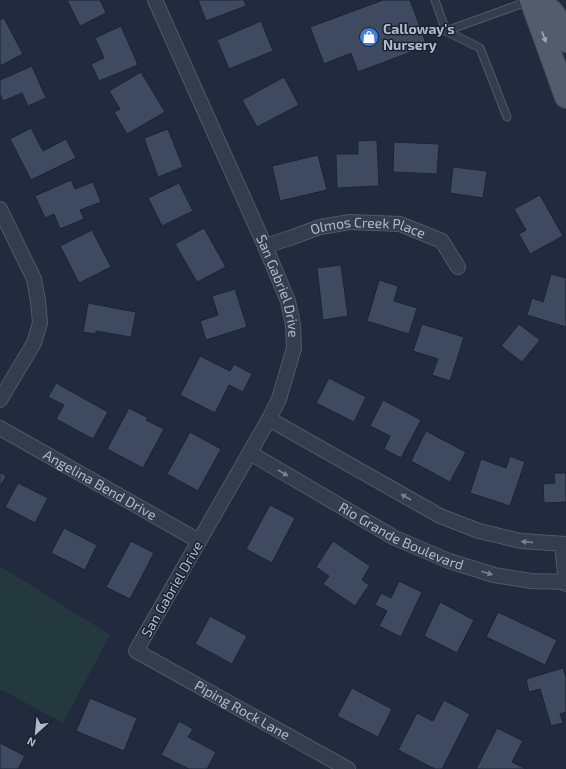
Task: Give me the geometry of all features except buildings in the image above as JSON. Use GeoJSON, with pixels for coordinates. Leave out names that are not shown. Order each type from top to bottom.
{"type":"FeatureCollection","features":[{"type":"Feature","properties":{"kind":"main road"},"geometry":{"type":"LineString","coordinates":[[531,0],[545,5],[551,10],[556,16],[566,41]]}},
{"type":"Feature","properties":{"kind":"main road"},"geometry":{"type":"LineString","coordinates":[[531,0],[566,97]]}},
{"type":"Feature","properties":{"kind":"street","name":"San Gabriel Drive"},"geometry":{"type":"LineString","coordinates":[[136,651],[269,419],[279,399],[294,348],[294,325],[288,301],[155,0]]}},
{"type":"Feature","properties":{"kind":"street"},"geometry":{"type":"LineString","coordinates":[[0,209],[34,279],[40,323],[34,343],[0,400]]}},
{"type":"Feature","properties":{"kind":"street","name":"Olmos Creek Place"},"geometry":{"type":"LineString","coordinates":[[265,246],[320,227],[350,222],[400,224],[442,241],[458,267]]}},
{"type":"Feature","properties":{"kind":"street"},"geometry":{"type":"LineString","coordinates":[[269,419],[440,516],[479,531],[521,541],[564,544],[566,583]]}},
{"type":"Feature","properties":{"kind":"street","name":"Angelina Bend Drive"},"geometry":{"type":"LineString","coordinates":[[0,428],[200,541]]}},
{"type":"Feature","properties":{"kind":"street","name":"Rio Grande Boulevard"},"geometry":{"type":"LineString","coordinates":[[250,453],[395,538],[449,561],[494,575],[531,581],[566,583]]}},
{"type":"Feature","properties":{"kind":"street","name":"Piping Rock Lane"},"geometry":{"type":"LineString","coordinates":[[136,651],[348,769]]}},
{"type":"Feature","properties":{"kind":"lane"},"geometry":{"type":"LineString","coordinates":[[435,0],[446,32],[480,48],[507,117]]}},
{"type":"Feature","properties":{"kind":"lane"},"geometry":{"type":"LineString","coordinates":[[446,32],[531,0]]}},
{"type":"Feature","properties":{"kind":"green space"},"geometry":{"type":"Polygon","coordinates":[[[0,566],[110,635],[63,723],[0,689],[0,566]]]}},
{"type":"Feature","properties":{"kind":"place","name":"Calloway's Nursery"},"geometry":{"type":"Point","coordinates":[369,37]}}]}
